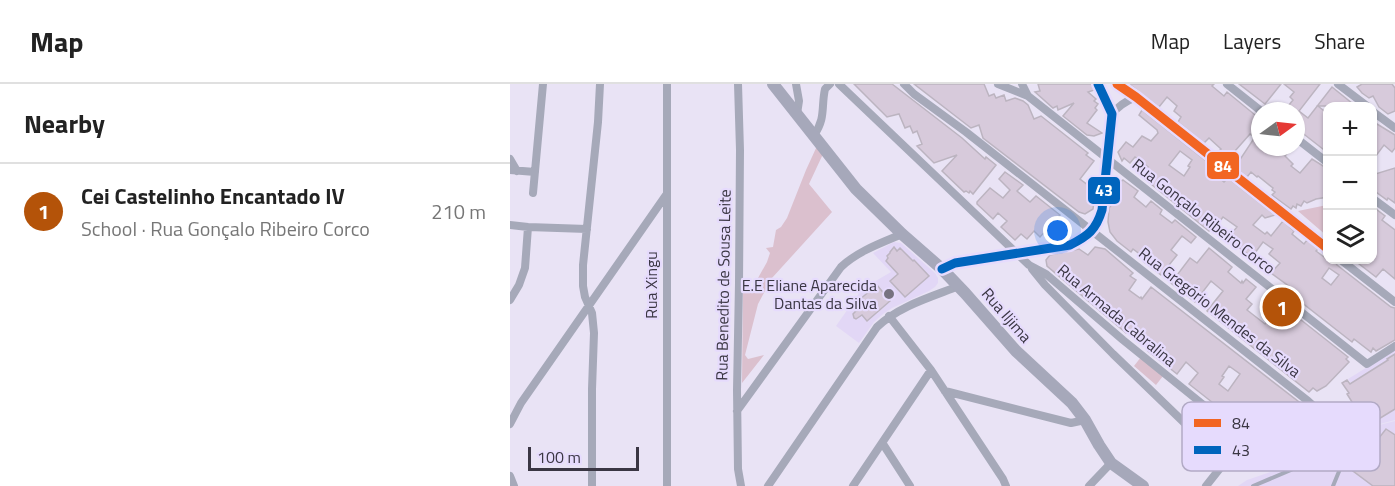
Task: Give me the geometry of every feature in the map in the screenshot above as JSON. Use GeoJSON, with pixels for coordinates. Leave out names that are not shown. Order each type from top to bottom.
{"type":"FeatureCollection","features":[{"type":"Feature","properties":{"kind":"main road","name":"Rua Iljima"},"geometry":{"type":"LineString","coordinates":[[773,84],[856,189],[942,269],[1001,336],[1072,403],[1111,463],[1143,486]]}},
{"type":"Feature","properties":{"kind":"street"},"geometry":{"type":"LineString","coordinates":[[533,193],[543,84]]}},
{"type":"Feature","properties":{"kind":"street"},"geometry":{"type":"LineString","coordinates":[[592,486],[594,333],[592,313],[583,286],[583,265],[600,84]]}},
{"type":"Feature","properties":{"kind":"street","name":"Rua Xingu"},"geometry":{"type":"LineString","coordinates":[[667,84],[667,486]]}},
{"type":"Feature","properties":{"kind":"street","name":"Rua Benedito de Sousa Leite"},"geometry":{"type":"LineString","coordinates":[[738,84],[740,172],[737,411],[738,469],[741,486]]}},
{"type":"Feature","properties":{"kind":"street"},"geometry":{"type":"LineString","coordinates":[[796,84],[799,101],[797,114]]}},
{"type":"Feature","properties":{"kind":"street"},"geometry":{"type":"LineString","coordinates":[[814,135],[822,119],[825,89],[830,84]]}},
{"type":"Feature","properties":{"kind":"street","name":"Rua Armada Cabralina"},"geometry":{"type":"LineString","coordinates":[[839,84],[1029,265],[1046,274],[1200,402]]}},
{"type":"Feature","properties":{"kind":"street","name":"Rua Gregório Mendes da Silva"},"geometry":{"type":"LineString","coordinates":[[904,84],[1308,402]]}},
{"type":"Feature","properties":{"kind":"street"},"geometry":{"type":"LineString","coordinates":[[998,84],[1028,96]]}},
{"type":"Feature","properties":{"kind":"street"},"geometry":{"type":"LineString","coordinates":[[1022,84],[1028,96]]}},
{"type":"Feature","properties":{"kind":"street"},"geometry":{"type":"LineString","coordinates":[[1098,84],[1112,114]]}},
{"type":"Feature","properties":{"kind":"street"},"geometry":{"type":"LineString","coordinates":[[1117,84],[1323,245]]}},
{"type":"Feature","properties":{"kind":"street"},"geometry":{"type":"LineString","coordinates":[[1227,84],[1251,103]]}},
{"type":"Feature","properties":{"kind":"street"},"geometry":{"type":"LineString","coordinates":[[1338,84],[1362,102]]}},
{"type":"Feature","properties":{"kind":"street"},"geometry":{"type":"LineString","coordinates":[[1346,84],[1351,94]]}},
{"type":"Feature","properties":{"kind":"street","name":"Rua Gonçalo Ribeiro Corco"},"geometry":{"type":"LineString","coordinates":[[1028,96],[1367,364],[1395,346]]}},
{"type":"Feature","properties":{"kind":"street"},"geometry":{"type":"LineString","coordinates":[[942,269],[956,263],[1070,245],[1092,231],[1102,210],[1112,114],[1124,102],[1136,97]]}},
{"type":"Feature","properties":{"kind":"street"},"geometry":{"type":"LineString","coordinates":[[1377,115],[1395,128]]}},
{"type":"Feature","properties":{"kind":"street"},"geometry":{"type":"LineString","coordinates":[[1305,145],[1323,159]]}},
{"type":"Feature","properties":{"kind":"street"},"geometry":{"type":"LineString","coordinates":[[510,159],[513,170],[535,172]]}},
{"type":"Feature","properties":{"kind":"street"},"geometry":{"type":"LineString","coordinates":[[510,424],[521,403],[666,195]]}},
{"type":"Feature","properties":{"kind":"street"},"geometry":{"type":"LineString","coordinates":[[1377,202],[1395,216]]}},
{"type":"Feature","properties":{"kind":"street"},"geometry":{"type":"LineString","coordinates":[[510,225],[587,229]]}},
{"type":"Feature","properties":{"kind":"street"},"geometry":{"type":"LineString","coordinates":[[510,300],[525,268],[528,227]]}},
{"type":"Feature","properties":{"kind":"street"},"geometry":{"type":"LineString","coordinates":[[737,411],[841,267],[848,260],[902,234]]}},
{"type":"Feature","properties":{"kind":"street"},"geometry":{"type":"LineString","coordinates":[[1346,264],[1395,302]]}},
{"type":"Feature","properties":{"kind":"street"},"geometry":{"type":"LineString","coordinates":[[1029,265],[1045,285],[1182,421]]}},
{"type":"Feature","properties":{"kind":"street"},"geometry":{"type":"LineString","coordinates":[[768,486],[877,327],[889,316],[959,286]]}},
{"type":"Feature","properties":{"kind":"street"},"geometry":{"type":"LineString","coordinates":[[889,316],[931,370],[1003,479],[1005,486]]}},
{"type":"Feature","properties":{"kind":"street"},"geometry":{"type":"LineString","coordinates":[[854,486],[931,370]]}},
{"type":"Feature","properties":{"kind":"street"},"geometry":{"type":"LineString","coordinates":[[945,391],[1071,423],[1085,420]]}},
{"type":"Feature","properties":{"kind":"street"},"geometry":{"type":"LineString","coordinates":[[883,444],[910,486]]}},
{"type":"Feature","properties":{"kind":"street"},"geometry":{"type":"LineString","coordinates":[[1089,486],[1111,463]]}},
{"type":"Feature","properties":{"kind":"street"},"geometry":{"type":"LineString","coordinates":[[1206,486],[1218,471]]}},
{"type":"Feature","properties":{"kind":"street"},"geometry":{"type":"LineString","coordinates":[[510,476],[514,486]]}},
{"type":"Feature","properties":{"kind":"lane"},"geometry":{"type":"LineString","coordinates":[[1252,486],[1288,471]]}},
{"type":"Feature","properties":{"kind":"lane"},"geometry":{"type":"LineString","coordinates":[[1334,486],[1339,471]]}},
{"type":"Feature","properties":{"kind":"shaded area"},"geometry":{"type":"Polygon","coordinates":[[[817,146],[823,154],[809,184],[832,212],[772,278],[758,304],[745,355],[748,359],[764,355],[742,383],[743,291],[750,291],[767,262],[770,253],[766,248],[773,247],[776,230],[787,218],[817,146]]]}},
{"type":"Feature","properties":{"kind":"shaded area"},"geometry":{"type":"Polygon","coordinates":[[[1323,206],[1323,233],[1298,211],[1323,206]]]}},
{"type":"Feature","properties":{"kind":"shaded area","name":"E.E Eliane Aparecida Dantas da Silva"},"geometry":{"type":"Polygon","coordinates":[[[894,242],[901,243],[935,273],[938,283],[929,291],[883,314],[874,322],[859,343],[836,326],[862,289],[891,272],[873,253],[894,242]]]}},
{"type":"Feature","properties":{"kind":"shaded area"},"geometry":{"type":"Polygon","coordinates":[[[1395,350],[1395,420],[1380,424],[1380,402],[1364,402],[1348,379],[1395,350]]]}},
{"type":"Feature","properties":{"kind":"shaded area"},"geometry":{"type":"Polygon","coordinates":[[[1141,357],[1163,376],[1156,385],[1134,366],[1141,357]]]}},
{"type":"Feature","properties":{"kind":"shaded area"},"geometry":{"type":"Polygon","coordinates":[[[1395,421],[1395,486],[1238,486],[1247,480],[1274,471],[1380,471],[1380,425],[1395,421]]]}},
{"type":"Feature","properties":{"kind":"building"},"geometry":{"type":"Polygon","coordinates":[[[854,84],[892,84],[962,138],[985,159],[986,157],[996,165],[973,194],[970,191],[969,193],[964,192],[942,171],[957,155],[934,163],[917,146],[922,144],[917,131],[913,133],[910,126],[905,128],[899,114],[887,117],[854,84]]]}},
{"type":"Feature","properties":{"kind":"building"},"geometry":{"type":"Polygon","coordinates":[[[914,84],[984,84],[989,96],[994,94],[996,98],[1004,95],[1006,101],[1015,98],[1023,101],[1028,105],[1034,119],[1041,116],[1088,153],[1086,155],[1094,161],[1080,179],[1097,192],[1092,200],[1094,201],[1093,209],[1085,214],[1079,212],[983,138],[979,125],[971,128],[914,84]]]}},
{"type":"Feature","properties":{"kind":"building"},"geometry":{"type":"Polygon","coordinates":[[[1038,84],[1092,84],[1094,90],[1088,92],[1098,104],[1095,108],[1097,110],[1087,123],[1102,133],[1094,136],[1087,135],[1063,116],[1074,103],[1058,110],[1057,106],[1053,108],[1035,92],[1040,91],[1038,84]]]}},
{"type":"Feature","properties":{"kind":"building"},"geometry":{"type":"Polygon","coordinates":[[[1129,84],[1214,84],[1212,86],[1224,96],[1227,92],[1251,112],[1251,135],[1227,160],[1217,153],[1221,149],[1209,138],[1204,143],[1178,122],[1181,117],[1174,111],[1177,106],[1167,97],[1159,107],[1129,84]]]}},
{"type":"Feature","properties":{"kind":"building"},"geometry":{"type":"Polygon","coordinates":[[[1239,84],[1281,84],[1267,102],[1262,102],[1239,84]]]}},
{"type":"Feature","properties":{"kind":"building"},"geometry":{"type":"Polygon","coordinates":[[[1284,84],[1320,84],[1305,103],[1291,102],[1293,100],[1290,97],[1294,92],[1284,84]]]}},
{"type":"Feature","properties":{"kind":"building"},"geometry":{"type":"Polygon","coordinates":[[[1362,84],[1392,84],[1395,88],[1395,111],[1388,114],[1379,107],[1373,96],[1369,98],[1357,87],[1362,84]]]}},
{"type":"Feature","properties":{"kind":"building"},"geometry":{"type":"Polygon","coordinates":[[[1332,87],[1351,102],[1323,102],[1323,106],[1318,106],[1323,110],[1323,149],[1305,135],[1305,116],[1308,118],[1332,87]]]}},
{"type":"Feature","properties":{"kind":"building"},"geometry":{"type":"Polygon","coordinates":[[[1142,110],[1215,168],[1212,172],[1224,182],[1228,178],[1275,215],[1265,218],[1262,215],[1253,225],[1271,236],[1283,221],[1294,231],[1292,234],[1304,244],[1307,240],[1318,249],[1316,251],[1323,256],[1323,264],[1336,264],[1395,308],[1395,340],[1376,351],[1373,348],[1371,352],[1354,339],[1352,342],[1287,291],[1290,287],[1271,273],[1280,263],[1269,254],[1273,249],[1263,242],[1252,257],[1227,239],[1237,227],[1223,217],[1209,231],[1141,176],[1148,167],[1135,157],[1130,163],[1124,158],[1122,161],[1118,152],[1126,142],[1133,147],[1142,136],[1151,141],[1158,133],[1139,115],[1142,110]],[[1180,151],[1169,165],[1184,176],[1192,160],[1180,151]],[[1329,268],[1322,278],[1331,285],[1339,275],[1329,268]]]}},
{"type":"Feature","properties":{"kind":"building"},"geometry":{"type":"Polygon","coordinates":[[[1377,124],[1395,135],[1395,148],[1392,152],[1384,145],[1377,154],[1377,124]]]}},
{"type":"Feature","properties":{"kind":"building"},"geometry":{"type":"Polygon","coordinates":[[[1251,143],[1251,156],[1285,156],[1293,164],[1291,166],[1300,173],[1312,159],[1323,166],[1323,198],[1307,203],[1304,201],[1301,206],[1297,204],[1296,208],[1293,206],[1291,209],[1272,195],[1275,192],[1273,188],[1258,176],[1251,172],[1247,177],[1235,167],[1251,143]]]}},
{"type":"Feature","properties":{"kind":"building"},"geometry":{"type":"Polygon","coordinates":[[[1395,168],[1395,203],[1377,193],[1377,173],[1395,168]]]}},
{"type":"Feature","properties":{"kind":"building"},"geometry":{"type":"Polygon","coordinates":[[[1005,172],[1023,185],[1017,191],[1030,202],[1036,196],[1060,215],[1040,237],[1034,231],[1027,239],[1021,234],[1015,240],[1001,227],[1007,221],[998,213],[993,219],[977,204],[990,188],[1003,198],[1010,190],[999,179],[1005,172]]]}},
{"type":"Feature","properties":{"kind":"building"},"geometry":{"type":"Polygon","coordinates":[[[1123,180],[1138,191],[1134,197],[1146,207],[1151,201],[1162,210],[1160,214],[1172,223],[1175,220],[1196,237],[1191,243],[1182,236],[1171,250],[1177,255],[1161,275],[1143,261],[1145,258],[1133,249],[1131,252],[1110,232],[1109,208],[1121,193],[1113,186],[1123,180]]]}},
{"type":"Feature","properties":{"kind":"building"},"geometry":{"type":"Polygon","coordinates":[[[1377,210],[1385,216],[1382,220],[1395,230],[1395,279],[1383,269],[1376,277],[1359,264],[1377,264],[1377,210]]]}},
{"type":"Feature","properties":{"kind":"building"},"geometry":{"type":"Polygon","coordinates":[[[894,247],[897,251],[900,248],[929,276],[905,297],[890,281],[898,274],[886,261],[894,247]]]}},
{"type":"Feature","properties":{"kind":"building"},"geometry":{"type":"Polygon","coordinates":[[[1095,247],[1105,249],[1133,273],[1130,276],[1136,280],[1129,290],[1142,299],[1151,287],[1299,402],[1212,402],[1189,384],[1198,373],[1186,362],[1177,374],[1148,351],[1150,347],[1128,330],[1126,333],[1047,266],[1046,260],[1050,255],[1079,249],[1088,255],[1095,247]],[[1229,366],[1219,384],[1228,391],[1240,374],[1229,366]]]}},
{"type":"Feature","properties":{"kind":"building"},"geometry":{"type":"Polygon","coordinates":[[[1209,248],[1232,267],[1228,272],[1241,283],[1246,279],[1256,287],[1246,299],[1252,304],[1247,310],[1265,324],[1281,304],[1287,309],[1284,313],[1293,320],[1296,316],[1348,357],[1346,359],[1349,362],[1326,386],[1317,391],[1313,388],[1309,392],[1207,311],[1223,291],[1211,281],[1195,302],[1171,283],[1190,258],[1197,263],[1209,248]]]}},
{"type":"Feature","properties":{"kind":"building"},"geometry":{"type":"Polygon","coordinates":[[[877,285],[890,301],[867,321],[862,315],[854,318],[853,314],[857,310],[853,305],[877,285]]]}},
{"type":"Feature","properties":{"kind":"building"},"geometry":{"type":"Polygon","coordinates":[[[1395,354],[1395,409],[1380,418],[1380,402],[1352,402],[1342,383],[1347,380],[1350,384],[1395,354]]]}},
{"type":"Feature","properties":{"kind":"building"},"geometry":{"type":"Polygon","coordinates":[[[1386,429],[1395,435],[1395,486],[1373,486],[1353,471],[1380,471],[1380,437],[1386,429]]]}},
{"type":"Feature","properties":{"kind":"transit line","name":"43"},"geometry":{"type":"LineString","coordinates":[[942,269],[955,263],[1070,245],[1090,232],[1097,223],[1102,210],[1112,114],[1098,84]]}},
{"type":"Feature","properties":{"kind":"transit line","name":"84"},"geometry":{"type":"LineString","coordinates":[[1117,84],[1323,245]]}},
{"type":"Feature","properties":{"kind":"place","name":"E.E Eliane Aparecida Dantas da Silva"},"geometry":{"type":"Point","coordinates":[889,294]}},
{"type":"Feature","properties":{"kind":"place","name":"Cei Castelinho Encantado IV"},"geometry":{"type":"Point","coordinates":[1282,307]}}]}
